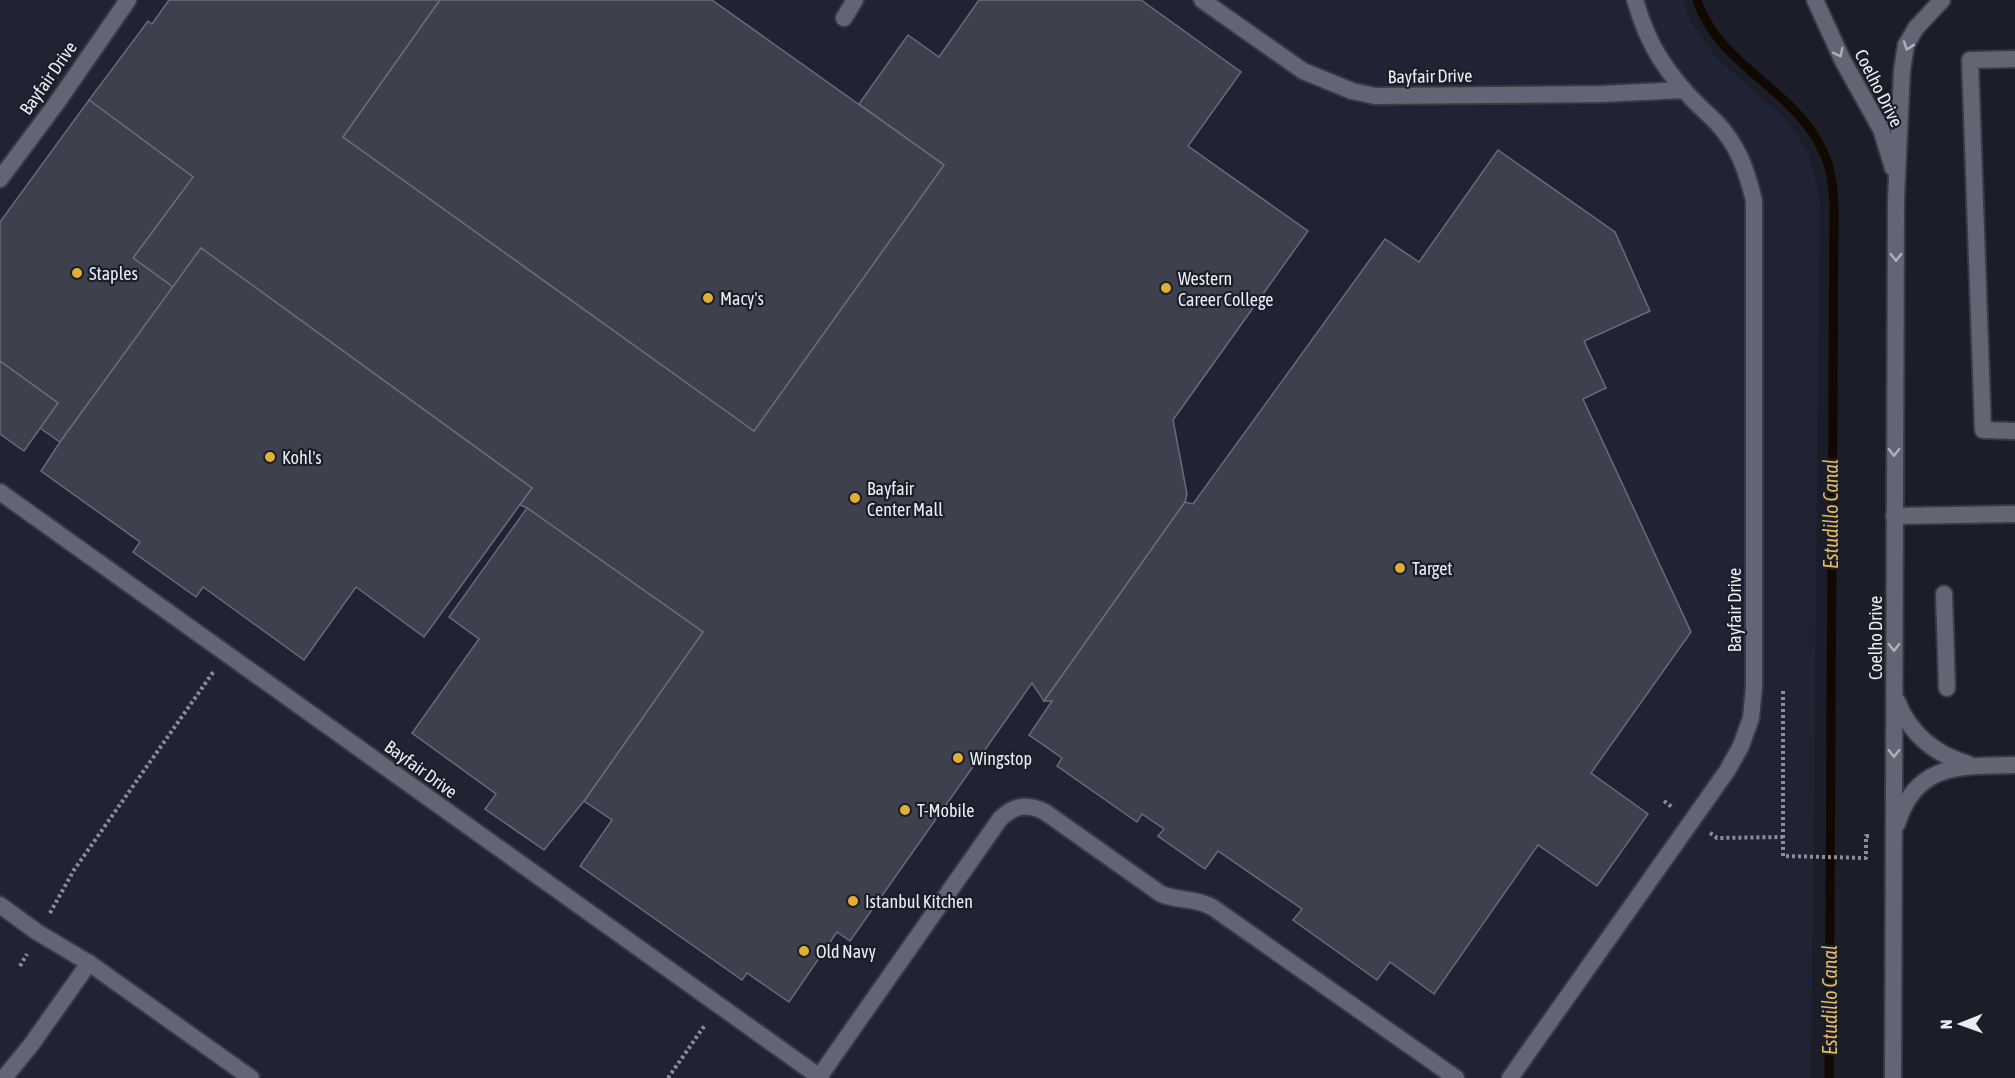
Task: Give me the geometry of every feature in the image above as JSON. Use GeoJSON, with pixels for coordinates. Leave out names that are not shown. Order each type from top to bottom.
{"type":"FeatureCollection","features":[{"type":"Feature","properties":{"kind":"lane","name":"Bayfair Drive"},"geometry":{"type":"LineString","coordinates":[[0,179],[56,104],[128,0]]}},
{"type":"Feature","properties":{"kind":"lane"},"geometry":{"type":"LineString","coordinates":[[844,18],[855,0]]}},
{"type":"Feature","properties":{"kind":"lane","name":"Bayfair Drive"},"geometry":{"type":"LineString","coordinates":[[1203,0],[1303,71],[1352,91],[1375,96],[1601,94],[1684,90]]}},
{"type":"Feature","properties":{"kind":"lane","name":"Bayfair Drive"},"geometry":{"type":"LineString","coordinates":[[1510,1078],[1727,771],[1741,746],[1751,718],[1754,675],[1754,201],[1742,159],[1731,140],[1684,90],[1659,58],[1648,39],[1635,0]]}},
{"type":"Feature","properties":{"kind":"lane","name":"Coelho Drive"},"geometry":{"type":"LineString","coordinates":[[1815,0],[1843,61],[1881,129],[1893,165],[1896,199]]}},
{"type":"Feature","properties":{"kind":"lane","name":"Coelho Drive"},"geometry":{"type":"LineString","coordinates":[[1893,1078],[1896,199],[1902,70],[1906,45],[1916,28],[1942,0]]}},
{"type":"Feature","properties":{"kind":"lane"},"geometry":{"type":"LineString","coordinates":[[2015,59],[1970,60],[1983,430],[2015,431]]}},
{"type":"Feature","properties":{"kind":"lane","name":"Bayfair Drive"},"geometry":{"type":"LineString","coordinates":[[0,492],[820,1078]]}},
{"type":"Feature","properties":{"kind":"lane"},"geometry":{"type":"LineString","coordinates":[[1894,516],[2015,514]]}},
{"type":"Feature","properties":{"kind":"lane"},"geometry":{"type":"LineString","coordinates":[[1944,594],[1947,688]]}},
{"type":"Feature","properties":{"kind":"lane"},"geometry":{"type":"LineString","coordinates":[[1894,694],[1903,715],[1916,734],[1949,758],[1972,765]]}},
{"type":"Feature","properties":{"kind":"lane"},"geometry":{"type":"LineString","coordinates":[[1894,835],[1901,813],[1911,795],[1926,779],[1944,770],[1972,765],[2015,765]]}},
{"type":"Feature","properties":{"kind":"lane"},"geometry":{"type":"LineString","coordinates":[[820,1078],[1000,819],[1009,810],[1022,806],[1034,807],[1046,812],[1161,894],[1170,898],[1203,902],[1212,907],[1456,1078]]}},
{"type":"Feature","properties":{"kind":"lane"},"geometry":{"type":"LineString","coordinates":[[0,905],[37,932],[89,963],[251,1078]]}},
{"type":"Feature","properties":{"kind":"lane"},"geometry":{"type":"LineString","coordinates":[[4,1078],[31,1045],[89,963]]}},
{"type":"Feature","properties":{"kind":"path"},"geometry":{"type":"LineString","coordinates":[[20,966],[37,932],[74,870],[226,654]]}},
{"type":"Feature","properties":{"kind":"path"},"geometry":{"type":"LineString","coordinates":[[1783,691],[1783,856],[1860,858]]}},
{"type":"Feature","properties":{"kind":"path"},"geometry":{"type":"LineString","coordinates":[[1664,801],[1717,838],[1783,837]]}},
{"type":"Feature","properties":{"kind":"path"},"geometry":{"type":"LineString","coordinates":[[668,1078],[704,1027],[717,1004]]}},
{"type":"Feature","properties":{"kind":"shaded area"},"geometry":{"type":"Polygon","coordinates":[[[0,0],[1683,0],[1690,20],[1717,58],[1789,122],[1809,155],[1820,199],[1811,1078],[0,1078],[0,0]]]}},
{"type":"Feature","properties":{"kind":"building","name":"Bayfair Center Mall"},"geometry":{"type":"Polygon","coordinates":[[[169,0],[440,0],[343,137],[754,431],[944,165],[859,104],[908,35],[939,57],[979,0],[1141,0],[1241,72],[1188,146],[1308,231],[1173,420],[1187,494],[1185,502],[1044,701],[1032,683],[850,941],[837,932],[789,1002],[747,973],[742,980],[580,866],[612,820],[584,801],[703,632],[520,505],[532,488],[201,248],[173,287],[133,258],[193,177],[89,100],[148,21],[152,24],[169,0]]]}},
{"type":"Feature","properties":{"kind":"building","name":"Macy's"},"geometry":{"type":"Polygon","coordinates":[[[440,0],[712,0],[944,165],[754,431],[343,137],[440,0]]]}},
{"type":"Feature","properties":{"kind":"building","name":"Staples"},"geometry":{"type":"Polygon","coordinates":[[[89,100],[193,177],[133,258],[173,287],[60,442],[40,428],[58,403],[0,361],[0,222],[89,100]]]}},
{"type":"Feature","properties":{"kind":"building","name":"Target"},"geometry":{"type":"Polygon","coordinates":[[[1498,150],[1615,232],[1650,311],[1584,341],[1606,388],[1583,399],[1691,632],[1591,773],[1648,814],[1597,886],[1538,845],[1434,994],[1390,962],[1377,980],[1293,920],[1302,909],[1218,851],[1205,869],[1158,836],[1164,829],[1142,814],[1137,822],[1057,766],[1062,758],[1029,735],[1052,701],[1044,701],[1185,502],[1193,504],[1385,239],[1419,262],[1498,150]]]}},
{"type":"Feature","properties":{"kind":"building","name":"Kohl's"},"geometry":{"type":"Polygon","coordinates":[[[201,248],[532,488],[424,637],[356,587],[304,660],[203,587],[196,597],[133,552],[140,542],[41,471],[201,248]]]}},
{"type":"Feature","properties":{"kind":"building"},"geometry":{"type":"Polygon","coordinates":[[[0,361],[58,403],[24,451],[0,434],[0,361]]]}},
{"type":"Feature","properties":{"kind":"building"},"geometry":{"type":"Polygon","coordinates":[[[527,508],[703,632],[584,801],[544,850],[485,809],[496,794],[412,733],[479,639],[449,617],[527,508]]]}},
{"type":"Feature","properties":{"kind":"waterway","name":"Estudillo Canal"},"geometry":{"type":"LineString","coordinates":[[1697,0],[1708,24],[1723,44],[1797,113],[1813,133],[1825,156],[1833,187],[1829,1078]]}},
{"type":"Feature","properties":{"kind":"place","name":"Staples"},"geometry":{"type":"Point","coordinates":[77,273]}},
{"type":"Feature","properties":{"kind":"place","name":"Western Career College"},"geometry":{"type":"Point","coordinates":[1166,288]}},
{"type":"Feature","properties":{"kind":"place","name":"Macy's"},"geometry":{"type":"Point","coordinates":[708,298]}},
{"type":"Feature","properties":{"kind":"place","name":"Kohl's"},"geometry":{"type":"Point","coordinates":[270,457]}},
{"type":"Feature","properties":{"kind":"place","name":"Bayfair Center Mall"},"geometry":{"type":"Point","coordinates":[855,498]}},
{"type":"Feature","properties":{"kind":"place","name":"Target"},"geometry":{"type":"Point","coordinates":[1400,568]}},
{"type":"Feature","properties":{"kind":"place","name":"Wingstop"},"geometry":{"type":"Point","coordinates":[958,758]}},
{"type":"Feature","properties":{"kind":"place","name":"T-Mobile"},"geometry":{"type":"Point","coordinates":[905,810]}},
{"type":"Feature","properties":{"kind":"place","name":"Istanbul Kitchen"},"geometry":{"type":"Point","coordinates":[853,901]}},
{"type":"Feature","properties":{"kind":"place","name":"Old Navy"},"geometry":{"type":"Point","coordinates":[804,951]}}]}
